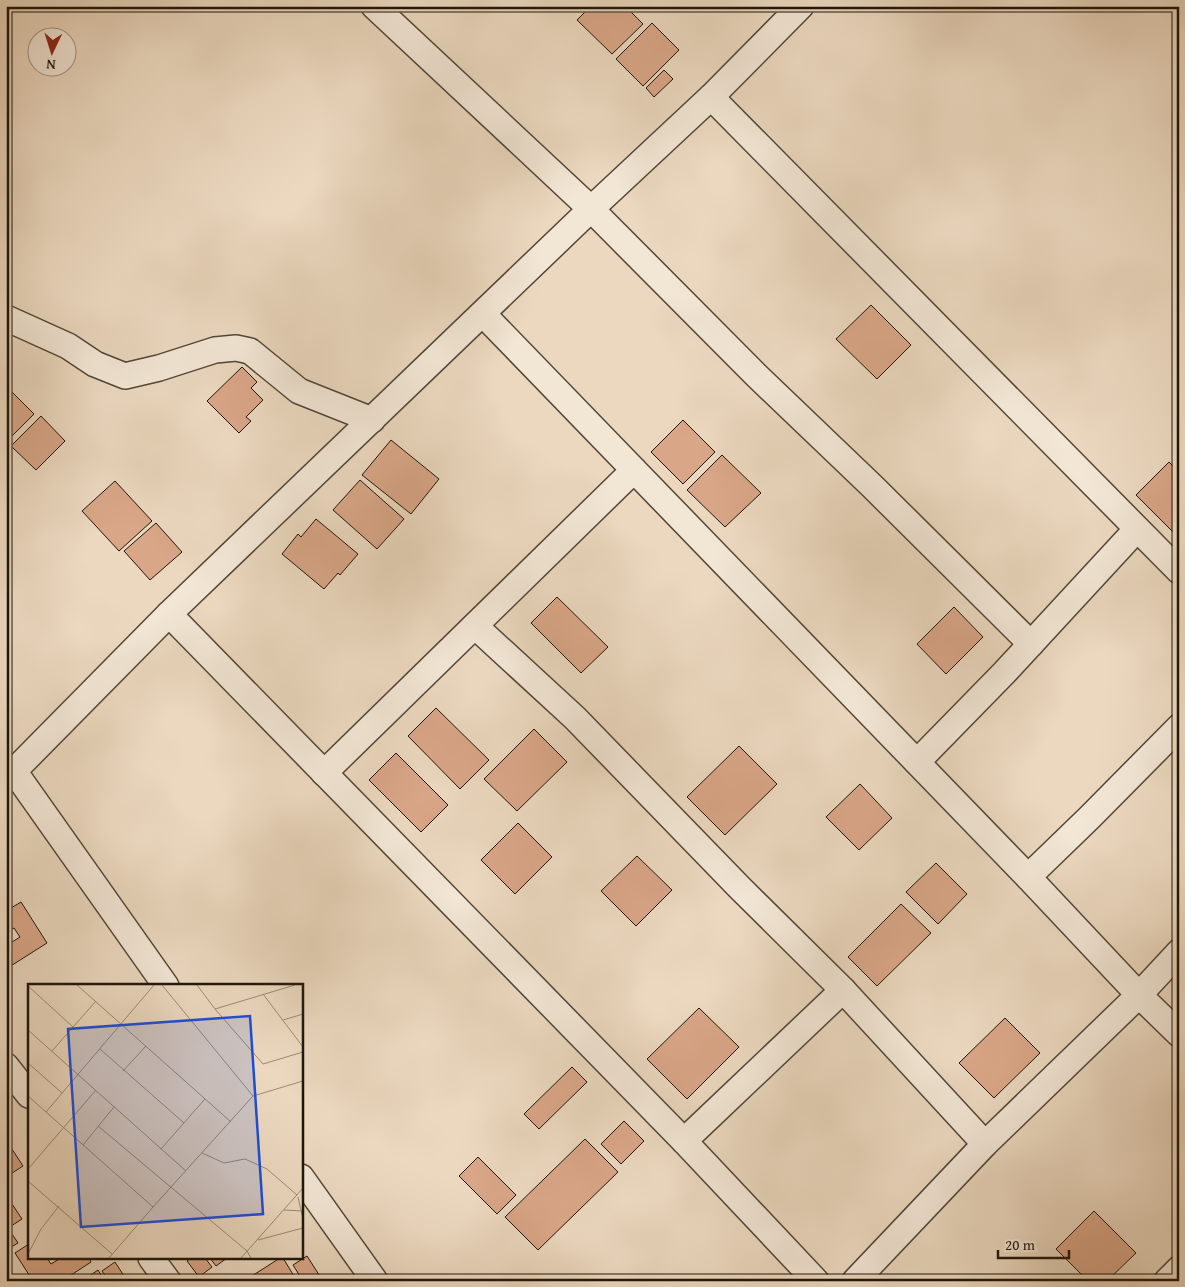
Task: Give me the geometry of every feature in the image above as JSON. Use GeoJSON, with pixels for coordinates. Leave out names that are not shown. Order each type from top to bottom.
{"type":"FeatureCollection","features":[{"type":"Feature","properties":{"kind":"street"},"geometry":{"type":"LineString","coordinates":[[374,6],[591,209],[756,375],[872,486],[1031,644]]}},
{"type":"Feature","properties":{"kind":"street"},"geometry":{"type":"LineString","coordinates":[[165,984],[10,772],[169,614],[591,209],[711,97],[801,6]]}},
{"type":"Feature","properties":{"kind":"street"},"geometry":{"type":"LineString","coordinates":[[711,97],[1179,571]]}},
{"type":"Feature","properties":{"kind":"street"},"geometry":{"type":"LineString","coordinates":[[483,314],[1028,877],[1139,995],[1179,1034]]}},
{"type":"Feature","properties":{"kind":"street"},"geometry":{"type":"LineString","coordinates":[[6,318],[68,346],[95,364],[125,376],[159,368],[216,350],[236,348],[250,351],[299,391],[372,420]]}},
{"type":"Feature","properties":{"kind":"street"},"geometry":{"type":"LineString","coordinates":[[324,773],[634,470]]}},
{"type":"Feature","properties":{"kind":"street"},"geometry":{"type":"LineString","coordinates":[[917,762],[1031,644],[1137,529]]}},
{"type":"Feature","properties":{"kind":"street"},"geometry":{"type":"LineString","coordinates":[[169,614],[684,1141],[816,1281]]}},
{"type":"Feature","properties":{"kind":"street"},"geometry":{"type":"LineString","coordinates":[[475,626],[575,718],[740,888],[843,990],[985,1144]]}},
{"type":"Feature","properties":{"kind":"street"},"geometry":{"type":"LineString","coordinates":[[1028,877],[1179,727]]}},
{"type":"Feature","properties":{"kind":"street"},"geometry":{"type":"LineString","coordinates":[[855,1281],[985,1144],[1139,995],[1179,952]]}},
{"type":"Feature","properties":{"kind":"street"},"geometry":{"type":"LineString","coordinates":[[684,1141],[843,990]]}},
{"type":"Feature","properties":{"kind":"street"},"geometry":{"type":"LineString","coordinates":[[6,1066],[28,1094]]}},
{"type":"Feature","properties":{"kind":"street"},"geometry":{"type":"LineString","coordinates":[[302,1178],[375,1281]]}},
{"type":"Feature","properties":{"kind":"street"},"geometry":{"type":"LineString","coordinates":[[152,1260],[168,1281]]}},
{"type":"Feature","properties":{"kind":"street"},"geometry":{"type":"LineString","coordinates":[[1167,1281],[1179,1269]]}},
{"type":"Feature","properties":{"kind":"building"},"geometry":{"type":"Polygon","coordinates":[[[591,6],[625,6],[643,24],[612,54],[577,20],[591,6]]]}},
{"type":"Feature","properties":{"kind":"building"},"geometry":{"type":"Polygon","coordinates":[[[652,23],[679,50],[643,86],[616,59],[652,23]]]}},
{"type":"Feature","properties":{"kind":"building"},"geometry":{"type":"Polygon","coordinates":[[[664,70],[673,79],[654,97],[646,88],[664,70]]]}},
{"type":"Feature","properties":{"kind":"building"},"geometry":{"type":"Polygon","coordinates":[[[871,305],[911,345],[877,379],[836,339],[871,305]]]}},
{"type":"Feature","properties":{"kind":"building"},"geometry":{"type":"Polygon","coordinates":[[[242,367],[257,382],[251,388],[263,400],[246,417],[251,421],[239,433],[207,401],[242,367]]]}},
{"type":"Feature","properties":{"kind":"building"},"geometry":{"type":"Polygon","coordinates":[[[6,386],[34,414],[6,442],[6,386]]]}},
{"type":"Feature","properties":{"kind":"building"},"geometry":{"type":"Polygon","coordinates":[[[41,416],[65,441],[36,470],[11,446],[41,416]]]}},
{"type":"Feature","properties":{"kind":"building"},"geometry":{"type":"Polygon","coordinates":[[[683,420],[715,452],[683,484],[651,452],[683,420]]]}},
{"type":"Feature","properties":{"kind":"building"},"geometry":{"type":"Polygon","coordinates":[[[391,440],[439,479],[411,514],[362,475],[391,440]]]}},
{"type":"Feature","properties":{"kind":"building"},"geometry":{"type":"Polygon","coordinates":[[[722,455],[761,493],[725,527],[687,490],[722,455]]]}},
{"type":"Feature","properties":{"kind":"building"},"geometry":{"type":"Polygon","coordinates":[[[1169,462],[1179,472],[1179,534],[1177,536],[1136,495],[1169,462]]]}},
{"type":"Feature","properties":{"kind":"building"},"geometry":{"type":"Polygon","coordinates":[[[360,480],[404,519],[377,549],[333,510],[360,480]]]}},
{"type":"Feature","properties":{"kind":"building"},"geometry":{"type":"Polygon","coordinates":[[[115,481],[152,521],[119,551],[82,511],[115,481]]]}},
{"type":"Feature","properties":{"kind":"building"},"geometry":{"type":"Polygon","coordinates":[[[316,519],[358,554],[340,575],[338,573],[324,589],[282,554],[298,534],[301,537],[316,519]]]}},
{"type":"Feature","properties":{"kind":"building"},"geometry":{"type":"Polygon","coordinates":[[[156,523],[182,552],[150,580],[124,551],[156,523]]]}},
{"type":"Feature","properties":{"kind":"building"},"geometry":{"type":"Polygon","coordinates":[[[557,597],[608,647],[581,673],[531,623],[557,597]]]}},
{"type":"Feature","properties":{"kind":"building"},"geometry":{"type":"Polygon","coordinates":[[[954,607],[983,637],[946,674],[917,644],[954,607]]]}},
{"type":"Feature","properties":{"kind":"building"},"geometry":{"type":"Polygon","coordinates":[[[436,708],[489,760],[460,789],[408,736],[436,708]]]}},
{"type":"Feature","properties":{"kind":"building"},"geometry":{"type":"Polygon","coordinates":[[[534,729],[567,762],[517,811],[484,779],[534,729]]]}},
{"type":"Feature","properties":{"kind":"building"},"geometry":{"type":"Polygon","coordinates":[[[739,746],[777,784],[725,835],[687,797],[739,746]]]}},
{"type":"Feature","properties":{"kind":"building"},"geometry":{"type":"Polygon","coordinates":[[[396,753],[448,805],[421,832],[369,780],[396,753]]]}},
{"type":"Feature","properties":{"kind":"building"},"geometry":{"type":"Polygon","coordinates":[[[860,784],[892,818],[859,850],[826,817],[860,784]]]}},
{"type":"Feature","properties":{"kind":"building"},"geometry":{"type":"Polygon","coordinates":[[[518,823],[552,857],[515,894],[481,860],[518,823]]]}},
{"type":"Feature","properties":{"kind":"building"},"geometry":{"type":"Polygon","coordinates":[[[637,856],[672,890],[636,926],[601,891],[637,856]]]}},
{"type":"Feature","properties":{"kind":"building"},"geometry":{"type":"Polygon","coordinates":[[[936,863],[967,894],[938,924],[906,892],[936,863]]]}},
{"type":"Feature","properties":{"kind":"building"},"geometry":{"type":"Polygon","coordinates":[[[21,902],[47,943],[6,969],[6,940],[9,944],[20,937],[14,928],[6,933],[6,911],[21,902]]]}},
{"type":"Feature","properties":{"kind":"building"},"geometry":{"type":"Polygon","coordinates":[[[901,904],[931,933],[877,986],[848,957],[901,904]]]}},
{"type":"Feature","properties":{"kind":"building"},"geometry":{"type":"Polygon","coordinates":[[[699,1008],[739,1047],[687,1099],[647,1059],[699,1008]]]}},
{"type":"Feature","properties":{"kind":"building"},"geometry":{"type":"Polygon","coordinates":[[[1005,1018],[1040,1053],[994,1098],[959,1063],[1005,1018]]]}},
{"type":"Feature","properties":{"kind":"building"},"geometry":{"type":"Polygon","coordinates":[[[572,1067],[587,1082],[539,1129],[524,1114],[572,1067]]]}},
{"type":"Feature","properties":{"kind":"building"},"geometry":{"type":"Polygon","coordinates":[[[624,1121],[644,1141],[621,1164],[601,1144],[624,1121]]]}},
{"type":"Feature","properties":{"kind":"building"},"geometry":{"type":"Polygon","coordinates":[[[585,1139],[618,1172],[538,1250],[505,1217],[585,1139]]]}},
{"type":"Feature","properties":{"kind":"building"},"geometry":{"type":"Polygon","coordinates":[[[6,1140],[23,1166],[6,1177],[6,1140]]]}},
{"type":"Feature","properties":{"kind":"building"},"geometry":{"type":"Polygon","coordinates":[[[478,1157],[516,1195],[497,1214],[459,1176],[478,1157]]]}},
{"type":"Feature","properties":{"kind":"building"},"geometry":{"type":"Polygon","coordinates":[[[12,1204],[22,1219],[8,1228],[18,1243],[6,1250],[6,1207],[12,1204]]]}},
{"type":"Feature","properties":{"kind":"building"},"geometry":{"type":"Polygon","coordinates":[[[1094,1211],[1136,1253],[1107,1281],[1088,1281],[1056,1249],[1094,1211]]]}},
{"type":"Feature","properties":{"kind":"building"},"geometry":{"type":"Polygon","coordinates":[[[28,1245],[28,1260],[48,1260],[51,1264],[58,1260],[90,1260],[91,1262],[62,1281],[33,1281],[15,1253],[28,1245]]]}},
{"type":"Feature","properties":{"kind":"building"},"geometry":{"type":"Polygon","coordinates":[[[307,1256],[323,1281],[303,1281],[293,1265],[307,1256]]]}},
{"type":"Feature","properties":{"kind":"building"},"geometry":{"type":"Polygon","coordinates":[[[207,1260],[212,1267],[199,1277],[187,1261],[207,1260]]]}},
{"type":"Feature","properties":{"kind":"building"},"geometry":{"type":"Polygon","coordinates":[[[212,1260],[224,1260],[216,1266],[212,1260]]]}},
{"type":"Feature","properties":{"kind":"building"},"geometry":{"type":"Polygon","coordinates":[[[277,1260],[284,1260],[297,1281],[244,1281],[277,1260]]]}},
{"type":"Feature","properties":{"kind":"building"},"geometry":{"type":"Polygon","coordinates":[[[115,1262],[124,1276],[117,1281],[109,1281],[102,1271],[115,1262]]]}},
{"type":"Feature","properties":{"kind":"building"},"geometry":{"type":"Polygon","coordinates":[[[98,1270],[105,1281],[82,1281],[98,1270]]]}}]}
